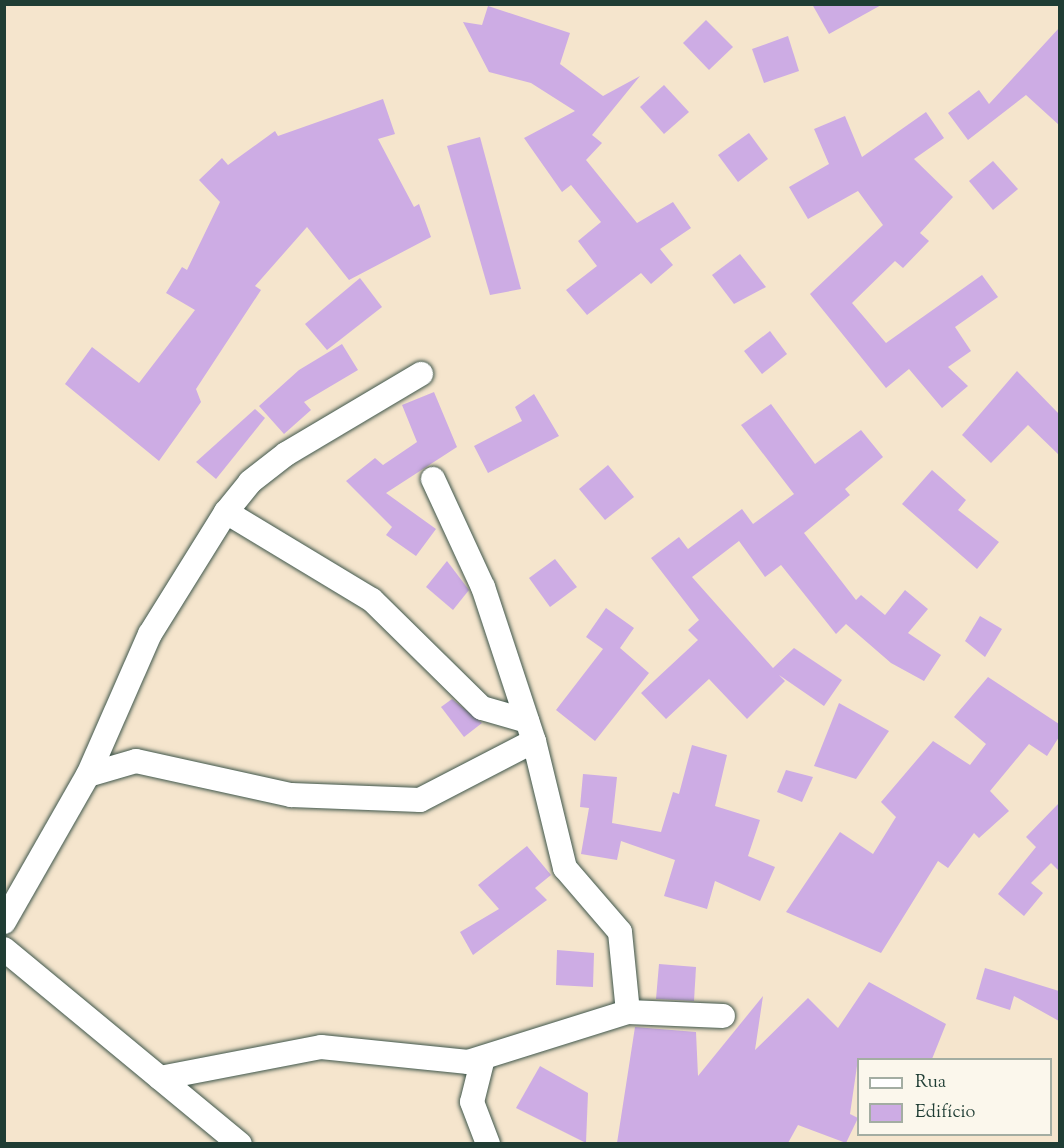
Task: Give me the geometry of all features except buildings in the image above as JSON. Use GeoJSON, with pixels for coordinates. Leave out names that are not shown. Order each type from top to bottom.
{"type":"FeatureCollection","features":[{"type":"Feature","properties":{"kind":"street"},"geometry":{"type":"LineString","coordinates":[[4,922],[88,775],[150,634],[226,512],[250,482],[286,454],[421,374]]}},
{"type":"Feature","properties":{"kind":"street"},"geometry":{"type":"LineString","coordinates":[[433,479],[483,587],[530,731],[565,868],[620,932],[628,1012]]}},
{"type":"Feature","properties":{"kind":"street"},"geometry":{"type":"LineString","coordinates":[[226,512],[372,600],[482,708],[530,731]]}},
{"type":"Feature","properties":{"kind":"street"},"geometry":{"type":"LineString","coordinates":[[88,775],[136,761],[291,795],[420,800],[530,731]]}},
{"type":"Feature","properties":{"kind":"street"},"geometry":{"type":"LineString","coordinates":[[4,949],[240,1143]]}},
{"type":"Feature","properties":{"kind":"street"},"geometry":{"type":"LineString","coordinates":[[160,1077],[321,1047],[455,1061],[483,1058],[628,1012],[723,1016]]}},
{"type":"Feature","properties":{"kind":"street"},"geometry":{"type":"LineString","coordinates":[[483,1058],[472,1102],[488,1143]]}}]}
